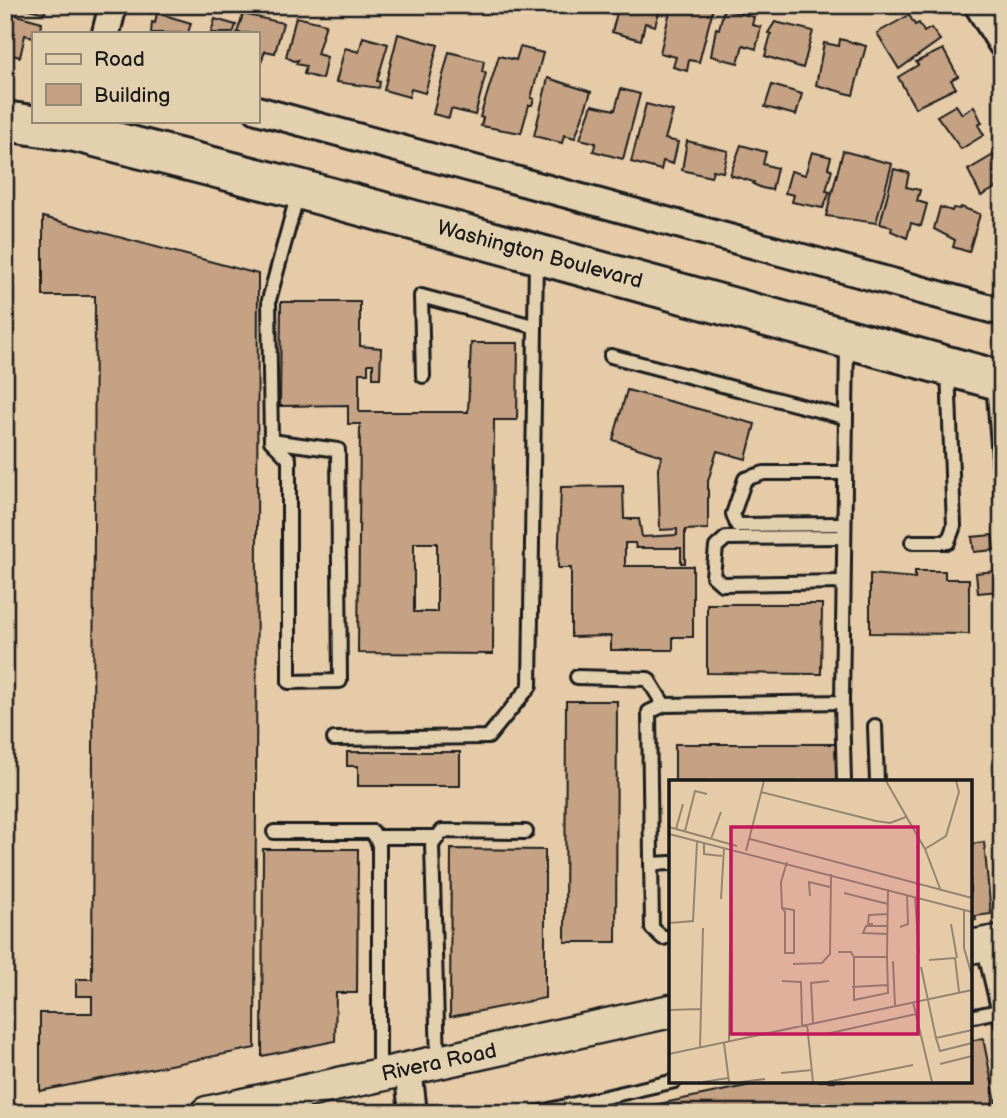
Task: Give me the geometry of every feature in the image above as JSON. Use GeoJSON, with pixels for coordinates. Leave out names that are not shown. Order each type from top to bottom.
{"type":"FeatureCollection","features":[{"type":"Feature","properties":{"kind":"main road"},"geometry":{"type":"LineString","coordinates":[[5,95],[32,107]]}},
{"type":"Feature","properties":{"kind":"main road","name":"Washington Boulevard"},"geometry":{"type":"LineString","coordinates":[[5,121],[71,125],[997,380]]}},
{"type":"Feature","properties":{"kind":"street"},"geometry":{"type":"LineString","coordinates":[[106,32],[113,5]]}},
{"type":"Feature","properties":{"kind":"street"},"geometry":{"type":"LineString","coordinates":[[978,5],[1002,44]]}},
{"type":"Feature","properties":{"kind":"street"},"geometry":{"type":"LineString","coordinates":[[259,111],[1002,312]]}},
{"type":"Feature","properties":{"kind":"street","name":"Rivera Road"},"geometry":{"type":"LineString","coordinates":[[207,1113],[409,1068],[669,1015]]}},
{"type":"Feature","properties":{"kind":"street"},"geometry":{"type":"LineString","coordinates":[[409,1068],[413,1113]]}},
{"type":"Feature","properties":{"kind":"lane"},"geometry":{"type":"LineString","coordinates":[[271,441],[338,450],[340,681],[289,682],[289,459],[271,441],[269,300],[299,189]]}},
{"type":"Feature","properties":{"kind":"lane"},"geometry":{"type":"LineString","coordinates":[[334,739],[488,737],[530,686],[536,253]]}},
{"type":"Feature","properties":{"kind":"lane"},"geometry":{"type":"LineString","coordinates":[[423,376],[421,296],[533,326]]}},
{"type":"Feature","properties":{"kind":"lane"},"geometry":{"type":"LineString","coordinates":[[844,780],[843,530],[847,338]]}},
{"type":"Feature","properties":{"kind":"lane"},"geometry":{"type":"LineString","coordinates":[[611,356],[844,418]]}},
{"type":"Feature","properties":{"kind":"lane"},"geometry":{"type":"LineString","coordinates":[[912,542],[948,542],[954,526],[948,366]]}},
{"type":"Feature","properties":{"kind":"lane"},"geometry":{"type":"LineString","coordinates":[[997,380],[1002,495]]}},
{"type":"Feature","properties":{"kind":"lane"},"geometry":{"type":"LineString","coordinates":[[843,530],[737,525],[733,514],[745,479],[764,473],[844,473]]}},
{"type":"Feature","properties":{"kind":"lane"},"geometry":{"type":"LineString","coordinates":[[843,530],[726,538],[716,547],[713,576],[722,584],[843,582]]}},
{"type":"Feature","properties":{"kind":"lane"},"geometry":{"type":"LineString","coordinates":[[577,677],[648,679],[664,705]]}},
{"type":"Feature","properties":{"kind":"lane"},"geometry":{"type":"LineString","coordinates":[[669,936],[663,938],[652,928],[649,712],[664,705],[842,702]]}},
{"type":"Feature","properties":{"kind":"lane"},"geometry":{"type":"LineString","coordinates":[[875,726],[877,780]]}},
{"type":"Feature","properties":{"kind":"lane"},"geometry":{"type":"LineString","coordinates":[[409,1068],[432,845],[442,831],[526,832]]}},
{"type":"Feature","properties":{"kind":"lane"},"geometry":{"type":"LineString","coordinates":[[274,832],[373,832],[379,845],[409,1068]]}},
{"type":"Feature","properties":{"kind":"lane"},"geometry":{"type":"LineString","coordinates":[[375,837],[438,837]]}},
{"type":"Feature","properties":{"kind":"lane"},"geometry":{"type":"LineString","coordinates":[[651,864],[669,863]]}},
{"type":"Feature","properties":{"kind":"lane"},"geometry":{"type":"LineString","coordinates":[[985,944],[1002,1025]]}},
{"type":"Feature","properties":{"kind":"lane"},"geometry":{"type":"LineString","coordinates":[[972,1017],[998,1011]]}},
{"type":"Feature","properties":{"kind":"lane"},"geometry":{"type":"LineString","coordinates":[[536,1113],[669,1082]]}},
{"type":"Feature","properties":{"kind":"building"},"geometry":{"type":"Polygon","coordinates":[[[12,5],[47,5],[45,13],[12,5]]]}},
{"type":"Feature","properties":{"kind":"building"},"geometry":{"type":"Polygon","coordinates":[[[174,5],[206,5],[204,12],[173,6],[174,5]]]}},
{"type":"Feature","properties":{"kind":"building"},"geometry":{"type":"Polygon","coordinates":[[[576,5],[611,5],[609,14],[576,5]]]}},
{"type":"Feature","properties":{"kind":"building"},"geometry":{"type":"Polygon","coordinates":[[[619,5],[661,5],[655,26],[645,23],[641,40],[612,32],[619,5]]]}},
{"type":"Feature","properties":{"kind":"building"},"geometry":{"type":"Polygon","coordinates":[[[696,5],[714,5],[699,62],[689,60],[687,71],[673,67],[676,57],[660,53],[671,7],[684,10],[684,6],[695,9],[696,5]]]}},
{"type":"Feature","properties":{"kind":"building"},"geometry":{"type":"Polygon","coordinates":[[[724,9],[754,17],[752,25],[761,27],[756,49],[743,45],[738,63],[711,56],[716,28],[719,29],[724,9]]]}},
{"type":"Feature","properties":{"kind":"building"},"geometry":{"type":"Polygon","coordinates":[[[5,12],[42,22],[39,32],[32,32],[32,37],[25,35],[20,57],[5,53],[5,12]]]}},
{"type":"Feature","properties":{"kind":"building"},"geometry":{"type":"Polygon","coordinates":[[[157,13],[191,23],[188,32],[151,32],[152,22],[155,23],[157,13]]]}},
{"type":"Feature","properties":{"kind":"building"},"geometry":{"type":"Polygon","coordinates":[[[243,14],[283,23],[275,53],[265,51],[260,66],[259,32],[237,32],[243,14]]]}},
{"type":"Feature","properties":{"kind":"building"},"geometry":{"type":"Polygon","coordinates":[[[909,15],[915,25],[919,23],[924,32],[931,28],[940,40],[899,69],[877,33],[909,15]]]}},
{"type":"Feature","properties":{"kind":"building"},"geometry":{"type":"Polygon","coordinates":[[[296,17],[326,24],[317,54],[327,57],[322,79],[304,74],[306,66],[296,64],[298,60],[286,57],[296,17]]]}},
{"type":"Feature","properties":{"kind":"building"},"geometry":{"type":"Polygon","coordinates":[[[215,19],[236,25],[233,32],[211,32],[215,19]]]}},
{"type":"Feature","properties":{"kind":"building"},"geometry":{"type":"Polygon","coordinates":[[[775,22],[813,31],[803,68],[765,56],[771,34],[768,33],[775,22]]]}},
{"type":"Feature","properties":{"kind":"building"},"geometry":{"type":"Polygon","coordinates":[[[398,34],[438,45],[425,93],[411,89],[409,97],[384,90],[398,34]]]}},
{"type":"Feature","properties":{"kind":"building"},"geometry":{"type":"Polygon","coordinates":[[[363,37],[388,44],[377,81],[380,82],[379,88],[336,82],[345,48],[359,52],[363,37]]]}},
{"type":"Feature","properties":{"kind":"building"},"geometry":{"type":"Polygon","coordinates":[[[840,39],[866,46],[853,95],[816,85],[824,43],[839,46],[840,39]]]}},
{"type":"Feature","properties":{"kind":"building"},"geometry":{"type":"Polygon","coordinates":[[[520,47],[543,53],[531,98],[534,99],[532,105],[529,105],[521,133],[481,126],[483,118],[480,117],[499,56],[516,60],[520,47]]]}},
{"type":"Feature","properties":{"kind":"building"},"geometry":{"type":"Polygon","coordinates":[[[943,49],[958,76],[951,80],[956,88],[915,108],[898,77],[918,65],[916,62],[943,49]]]}},
{"type":"Feature","properties":{"kind":"building"},"geometry":{"type":"Polygon","coordinates":[[[449,52],[484,61],[482,72],[486,73],[475,115],[451,109],[449,118],[433,114],[449,52]]]}},
{"type":"Feature","properties":{"kind":"building"},"geometry":{"type":"Polygon","coordinates":[[[548,78],[591,92],[575,138],[564,135],[562,143],[534,136],[548,78]]]}},
{"type":"Feature","properties":{"kind":"building"},"geometry":{"type":"Polygon","coordinates":[[[772,85],[802,94],[796,115],[765,107],[772,85]]]}},
{"type":"Feature","properties":{"kind":"building"},"geometry":{"type":"Polygon","coordinates":[[[621,89],[640,94],[623,159],[593,151],[596,143],[580,139],[592,105],[615,110],[621,89]]]}},
{"type":"Feature","properties":{"kind":"building"},"geometry":{"type":"Polygon","coordinates":[[[646,104],[673,111],[665,139],[678,142],[673,164],[663,161],[661,170],[631,162],[646,104]]]}},
{"type":"Feature","properties":{"kind":"building"},"geometry":{"type":"Polygon","coordinates":[[[956,105],[962,114],[974,106],[982,123],[978,125],[984,135],[961,149],[937,116],[956,105]]]}},
{"type":"Feature","properties":{"kind":"building"},"geometry":{"type":"Polygon","coordinates":[[[687,141],[728,151],[723,172],[713,170],[711,177],[682,170],[687,141]]]}},
{"type":"Feature","properties":{"kind":"building"},"geometry":{"type":"Polygon","coordinates":[[[741,145],[766,152],[763,164],[777,168],[772,190],[730,175],[741,145]]]}},
{"type":"Feature","properties":{"kind":"building"},"geometry":{"type":"Polygon","coordinates":[[[843,151],[892,164],[876,223],[826,216],[843,151]]]}},
{"type":"Feature","properties":{"kind":"building"},"geometry":{"type":"Polygon","coordinates":[[[812,152],[831,157],[828,168],[832,170],[826,191],[830,192],[823,208],[792,202],[794,195],[785,193],[791,171],[805,175],[812,152]]]}},
{"type":"Feature","properties":{"kind":"building"},"geometry":{"type":"Polygon","coordinates":[[[995,154],[1002,165],[1002,195],[997,187],[981,196],[968,170],[995,154]]]}},
{"type":"Feature","properties":{"kind":"building"},"geometry":{"type":"Polygon","coordinates":[[[894,169],[909,173],[906,187],[920,190],[917,201],[927,204],[921,226],[911,223],[907,238],[891,231],[892,227],[880,224],[894,169]]]}},
{"type":"Feature","properties":{"kind":"building"},"geometry":{"type":"Polygon","coordinates":[[[940,207],[952,211],[953,208],[961,207],[980,214],[969,252],[953,247],[955,240],[934,229],[940,207]]]}},
{"type":"Feature","properties":{"kind":"building"},"geometry":{"type":"Polygon","coordinates":[[[43,217],[258,274],[255,1048],[40,1091],[40,1013],[92,1013],[92,996],[76,996],[76,979],[92,979],[95,296],[43,296],[43,217]]]}},
{"type":"Feature","properties":{"kind":"building"},"geometry":{"type":"Polygon","coordinates":[[[281,302],[360,302],[360,346],[381,348],[380,378],[373,378],[373,364],[368,364],[368,373],[359,373],[359,412],[468,412],[471,343],[518,343],[517,420],[494,420],[493,654],[358,653],[360,424],[348,424],[348,405],[280,406],[281,302]],[[414,543],[414,612],[437,612],[437,543],[414,543]]]}},
{"type":"Feature","properties":{"kind":"building"},"geometry":{"type":"Polygon","coordinates":[[[627,390],[755,424],[746,459],[717,451],[708,481],[708,529],[685,530],[685,563],[681,563],[681,548],[636,548],[635,543],[625,543],[625,566],[693,566],[693,637],[673,637],[673,650],[611,650],[611,636],[571,637],[571,568],[558,568],[561,487],[623,486],[624,519],[639,519],[642,537],[677,535],[677,529],[660,530],[658,468],[662,456],[613,440],[627,390]]]}},
{"type":"Feature","properties":{"kind":"building"},"geometry":{"type":"Polygon","coordinates":[[[992,535],[994,550],[974,552],[972,537],[992,535]]]}},
{"type":"Feature","properties":{"kind":"building"},"geometry":{"type":"Polygon","coordinates":[[[915,571],[945,571],[945,579],[969,579],[969,634],[870,633],[870,574],[915,578],[915,571]]]}},
{"type":"Feature","properties":{"kind":"building"},"geometry":{"type":"Polygon","coordinates":[[[997,571],[999,591],[978,593],[976,573],[997,571]]]}},
{"type":"Feature","properties":{"kind":"building"},"geometry":{"type":"Polygon","coordinates":[[[707,604],[822,604],[821,674],[707,673],[707,604]]]}},
{"type":"Feature","properties":{"kind":"building"},"geometry":{"type":"Polygon","coordinates":[[[566,701],[617,701],[616,942],[565,942],[566,701]]]}},
{"type":"Feature","properties":{"kind":"building"},"geometry":{"type":"Polygon","coordinates":[[[675,744],[838,744],[838,780],[675,780],[675,744]]]}},
{"type":"Feature","properties":{"kind":"building"},"geometry":{"type":"Polygon","coordinates":[[[347,752],[460,752],[460,786],[358,786],[358,766],[347,766],[347,752]]]}},
{"type":"Feature","properties":{"kind":"building"},"geometry":{"type":"Polygon","coordinates":[[[984,842],[991,914],[975,916],[976,920],[972,921],[972,844],[984,842]]]}},
{"type":"Feature","properties":{"kind":"building"},"geometry":{"type":"Polygon","coordinates":[[[263,849],[358,849],[357,993],[336,993],[335,1041],[262,1056],[263,849]]]}},
{"type":"Feature","properties":{"kind":"building"},"geometry":{"type":"Polygon","coordinates":[[[451,849],[545,850],[545,998],[450,1017],[451,849]]]}},
{"type":"Feature","properties":{"kind":"building"},"geometry":{"type":"Polygon","coordinates":[[[983,1038],[998,1113],[615,1113],[760,1083],[972,1083],[972,1041],[983,1038]]]}}]}
